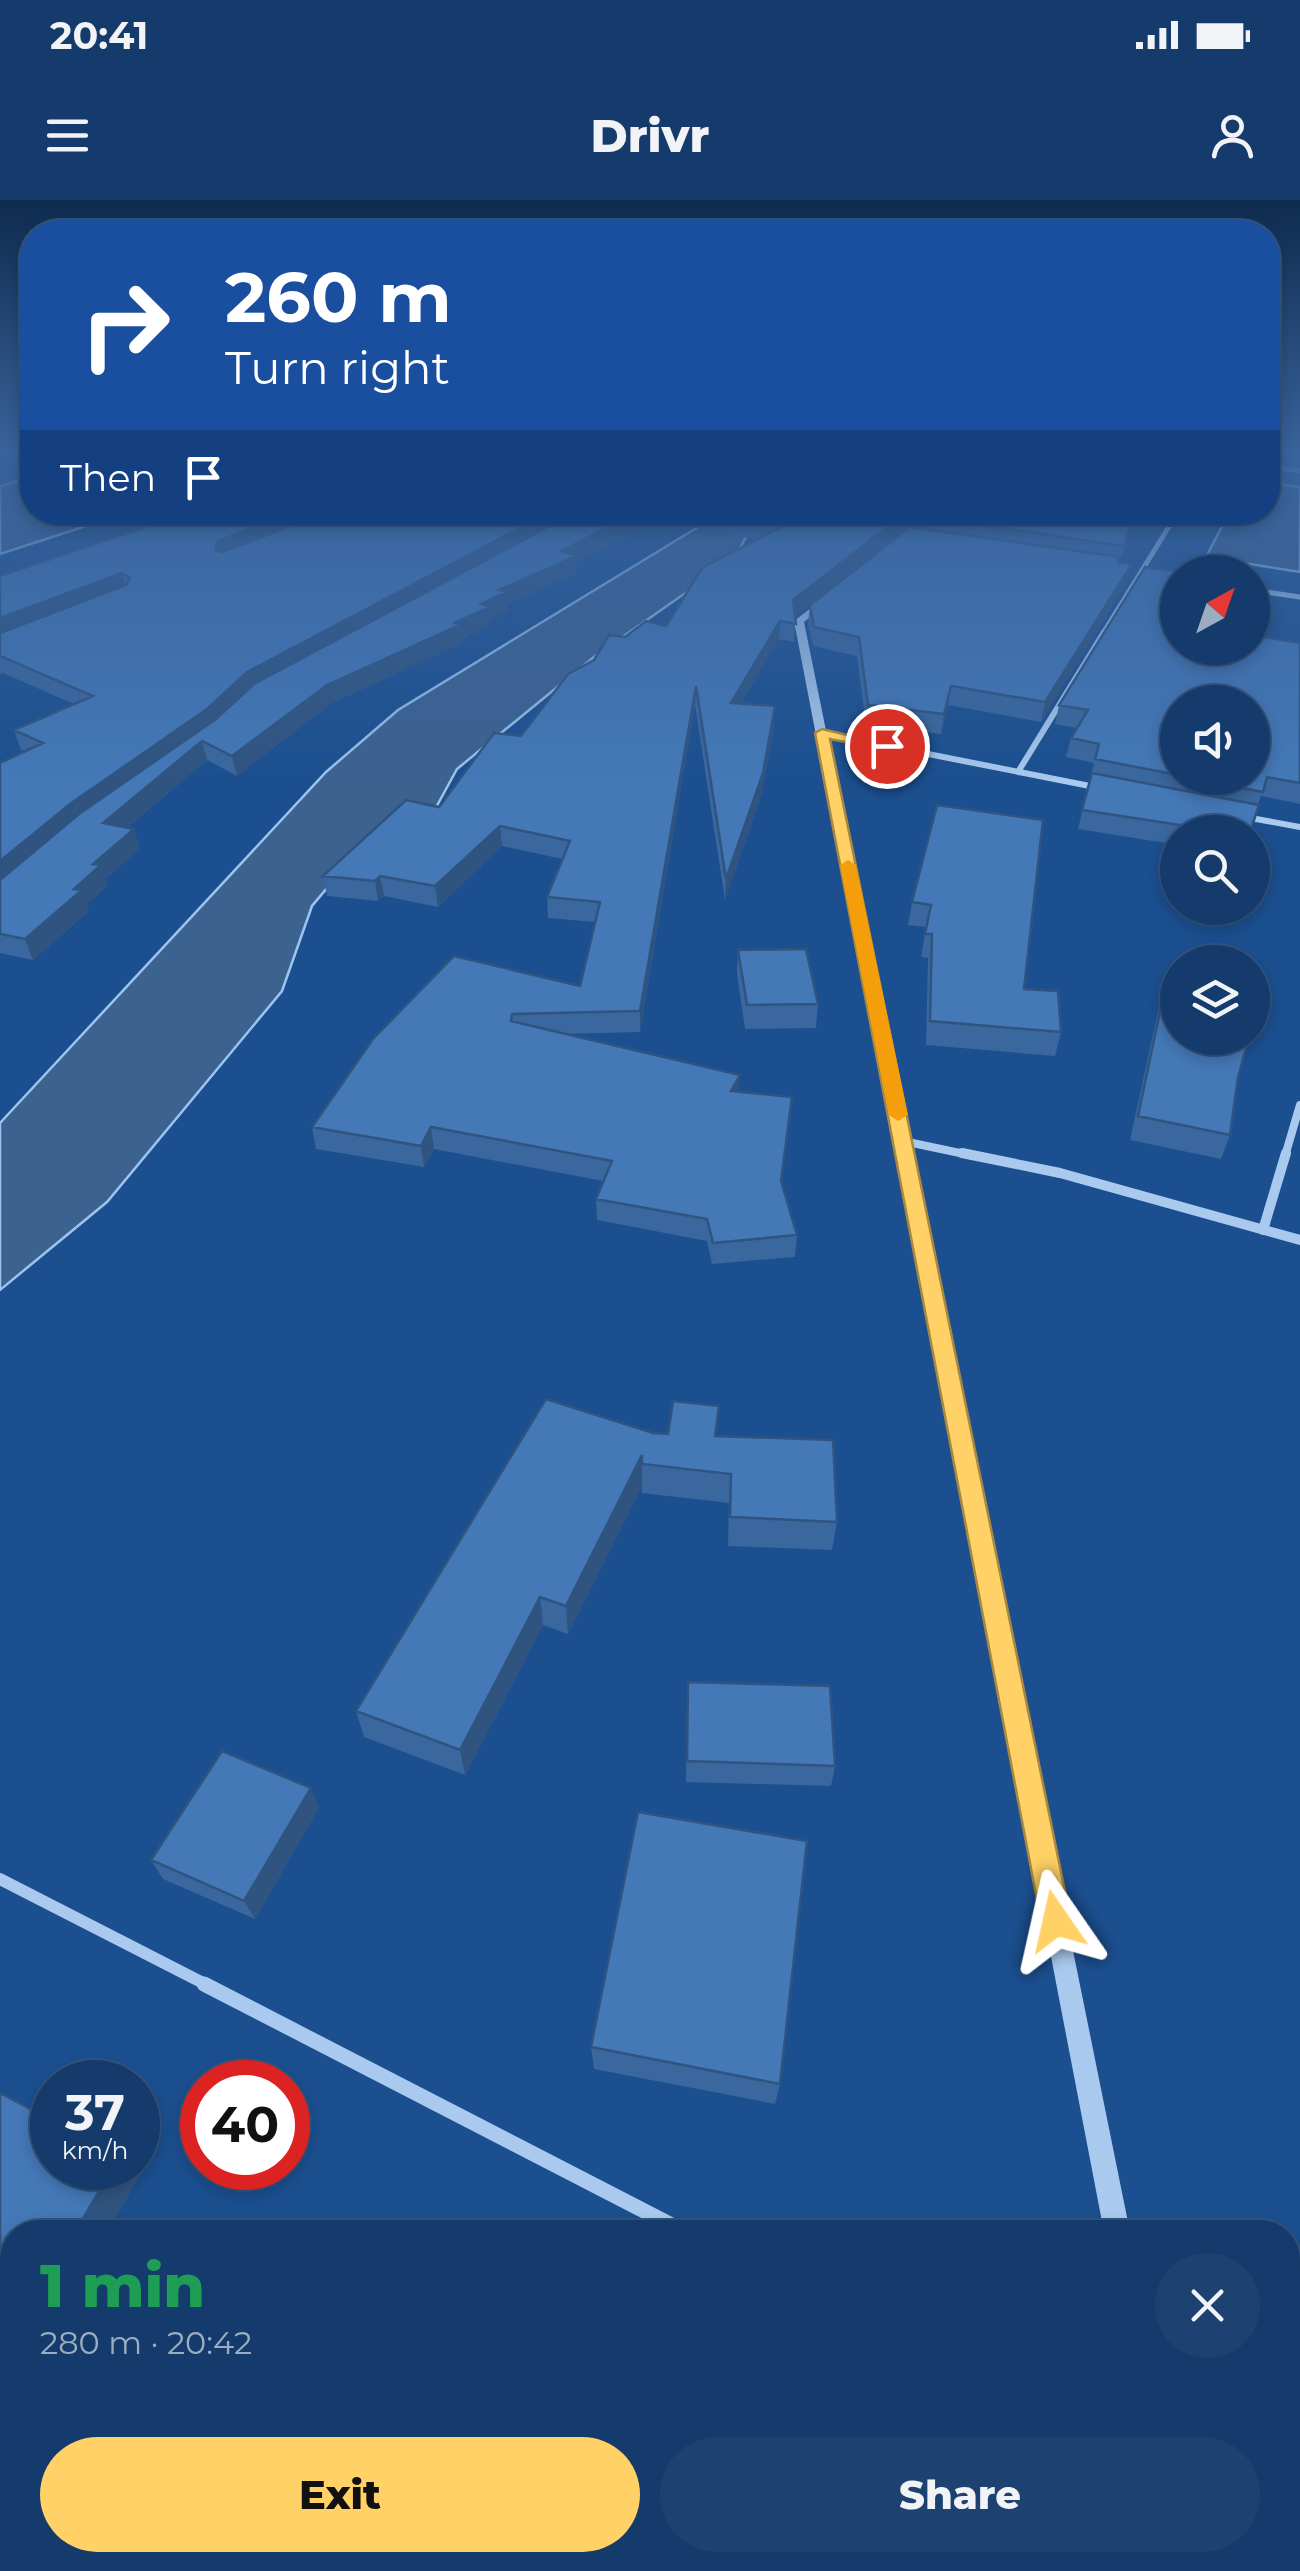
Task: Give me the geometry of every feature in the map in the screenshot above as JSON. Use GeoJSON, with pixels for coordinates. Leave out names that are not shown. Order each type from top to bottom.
{"type":"FeatureCollection","features":[{"type":"Feature","properties":{"kind":"street"},"geometry":{"type":"LineString","coordinates":[[1018,772],[1147,562]]}},
{"type":"Feature","properties":{"kind":"street"},"geometry":{"type":"LineString","coordinates":[[1122,570],[1160,575]]}},
{"type":"Feature","properties":{"kind":"street"},"geometry":{"type":"LineString","coordinates":[[845,585],[799,621],[1115,2220]]}},
{"type":"Feature","properties":{"kind":"street"},"geometry":{"type":"LineString","coordinates":[[1270,593],[1300,597]]}},
{"type":"Feature","properties":{"kind":"street"},"geometry":{"type":"LineString","coordinates":[[822,733],[1112,790]]}},
{"type":"Feature","properties":{"kind":"street"},"geometry":{"type":"LineString","coordinates":[[1270,822],[1300,828]]}},
{"type":"Feature","properties":{"kind":"street"},"geometry":{"type":"LineString","coordinates":[[1264,1230],[1300,1106]]}},
{"type":"Feature","properties":{"kind":"street"},"geometry":{"type":"LineString","coordinates":[[903,1141],[1060,1173],[1300,1240]]}},
{"type":"Feature","properties":{"kind":"street"},"geometry":{"type":"LineString","coordinates":[[0,1880],[662,2220]]}},
{"type":"Feature","properties":{"kind":"water"},"geometry":{"type":"Polygon","coordinates":[[[641,562],[730,562],[594,657],[457,769],[433,813],[381,824],[312,906],[282,991],[107,1202],[0,1290],[0,1123],[326,772],[398,710],[641,562]]]}},
{"type":"Feature","properties":{"kind":"water"},"geometry":{"type":"Polygon","coordinates":[[[1270,562],[1300,562],[1300,572],[1270,567],[1270,562]]]}},
{"type":"Feature","properties":{"kind":"building"},"geometry":{"type":"Polygon","coordinates":[[[43,562],[456,562],[247,672],[207,709],[70,804],[0,861],[0,763],[43,743],[14,730],[93,696],[0,656],[0,633],[126,585],[130,578],[122,573],[0,618],[0,576],[43,562]]]}},
{"type":"Feature","properties":{"kind":"building"},"geometry":{"type":"Polygon","coordinates":[[[483,562],[563,562],[499,590],[507,592],[481,604],[489,607],[455,623],[460,625],[327,685],[232,756],[202,741],[103,823],[134,829],[93,864],[101,865],[74,889],[82,890],[25,939],[0,934],[0,880],[79,814],[216,719],[254,684],[483,562]]]}},
{"type":"Feature","properties":{"kind":"building"},"geometry":{"type":"Polygon","coordinates":[[[714,562],[843,562],[793,600],[796,624],[780,621],[731,703],[775,706],[763,773],[726,879],[696,686],[640,1011],[512,1014],[511,1021],[740,1075],[731,1091],[792,1097],[781,1181],[797,1235],[713,1243],[707,1219],[596,1199],[612,1161],[431,1127],[421,1146],[312,1127],[373,1039],[454,956],[580,986],[600,902],[547,897],[570,841],[500,826],[435,886],[380,876],[375,881],[323,876],[406,800],[439,807],[494,733],[521,736],[568,674],[594,660],[609,635],[625,637],[646,621],[666,626],[702,568],[714,562]]]}},
{"type":"Feature","properties":{"kind":"building"},"geometry":{"type":"Polygon","coordinates":[[[866,562],[1132,564],[1045,702],[951,686],[944,714],[868,705],[859,637],[814,627],[810,605],[866,562]]]}},
{"type":"Feature","properties":{"kind":"building"},"geometry":{"type":"Polygon","coordinates":[[[1145,567],[1160,569],[1160,665],[1270,665],[1270,638],[1300,643],[1300,783],[1270,778],[1270,685],[1160,685],[1160,772],[1095,759],[1099,744],[1071,738],[1088,710],[1059,705],[1145,567]]]}},
{"type":"Feature","properties":{"kind":"building"},"geometry":{"type":"Polygon","coordinates":[[[1092,773],[1160,786],[1160,795],[1207,795],[1259,805],[1256,815],[1160,815],[1160,822],[1082,810],[1092,773]]]}},
{"type":"Feature","properties":{"kind":"building"},"geometry":{"type":"Polygon","coordinates":[[[937,805],[1043,820],[1024,989],[1058,991],[1061,1032],[930,1021],[932,934],[925,934],[931,905],[912,902],[937,805]]]}},
{"type":"Feature","properties":{"kind":"building"},"geometry":{"type":"Polygon","coordinates":[[[806,949],[818,1004],[747,1005],[738,950],[806,949]]]}},
{"type":"Feature","properties":{"kind":"building"},"geometry":{"type":"Polygon","coordinates":[[[1160,1011],[1160,1055],[1244,1055],[1230,1135],[1138,1116],[1160,1011]]]}},
{"type":"Feature","properties":{"kind":"building"},"geometry":{"type":"Polygon","coordinates":[[[546,1399],[653,1433],[668,1434],[673,1401],[719,1406],[715,1436],[833,1440],[837,1522],[730,1517],[731,1474],[642,1464],[642,1455],[566,1606],[540,1597],[460,1750],[356,1711],[546,1399]]]}},
{"type":"Feature","properties":{"kind":"building"},"geometry":{"type":"Polygon","coordinates":[[[688,1682],[830,1686],[835,1766],[687,1761],[688,1682]]]}},
{"type":"Feature","properties":{"kind":"building"},"geometry":{"type":"Polygon","coordinates":[[[222,1751],[311,1788],[244,1901],[151,1860],[222,1751]]]}},
{"type":"Feature","properties":{"kind":"building"},"geometry":{"type":"Polygon","coordinates":[[[638,1812],[807,1841],[780,2084],[591,2047],[638,1812]]]}},
{"type":"Feature","properties":{"kind":"building"},"geometry":{"type":"Polygon","coordinates":[[[0,2093],[30,2109],[30,2190],[100,2190],[82,2220],[0,2220],[0,2093]]]}},
{"type":"Feature","properties":{"kind":"slow traffic"},"geometry":{"type":"LineString","coordinates":[[848,865],[898,1115]]}},
{"type":"Feature","properties":{"kind":"route"},"geometry":{"type":"LineString","coordinates":[[887,746],[822,733],[1056,1921]]}}]}
